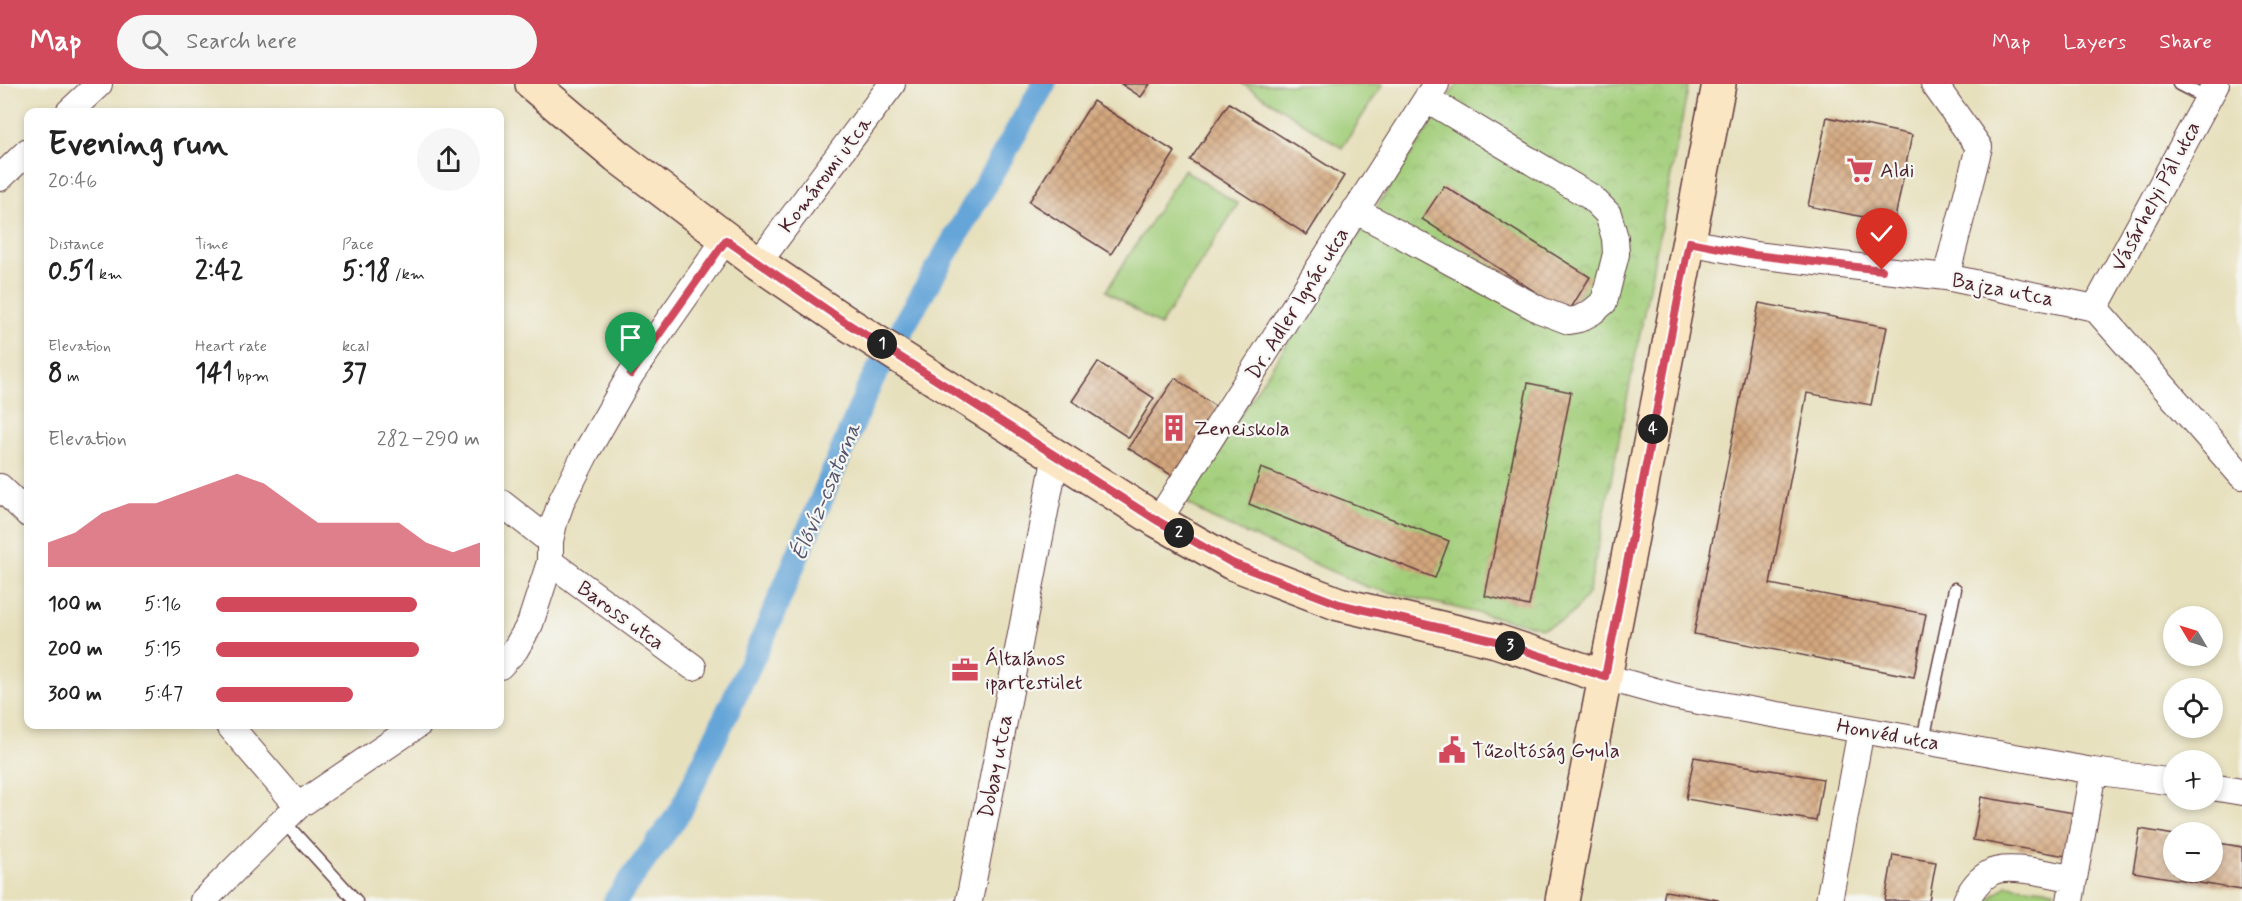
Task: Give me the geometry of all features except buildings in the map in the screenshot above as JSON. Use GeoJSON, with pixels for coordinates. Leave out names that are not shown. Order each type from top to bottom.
{"type":"FeatureCollection","features":[{"type":"Feature","properties":{"kind":"main road"},"geometry":{"type":"LineString","coordinates":[[532,84],[617,156],[758,263],[842,320],[1158,521],[1232,563],[1339,604],[1496,641],[1605,677]]}},
{"type":"Feature","properties":{"kind":"main road"},"geometry":{"type":"LineString","coordinates":[[1562,901],[1719,84]]}},
{"type":"Feature","properties":{"kind":"street","name":"Komáromi utca"},"geometry":{"type":"LineString","coordinates":[[758,263],[892,84]]}},
{"type":"Feature","properties":{"kind":"street"},"geometry":{"type":"LineString","coordinates":[[1934,84],[1979,147],[1946,277]]}},
{"type":"Feature","properties":{"kind":"street"},"geometry":{"type":"LineString","coordinates":[[1355,210],[1557,318],[1569,321],[1579,319],[1604,302],[1616,254],[1615,238],[1608,214],[1591,197],[1431,91]]}},
{"type":"Feature","properties":{"kind":"street","name":"Dr. Adler Ignác utca"},"geometry":{"type":"LineString","coordinates":[[1158,521],[1431,91]]}},
{"type":"Feature","properties":{"kind":"street","name":"Vásárhelyi Pál utca"},"geometry":{"type":"LineString","coordinates":[[2095,308],[2212,91]]}},
{"type":"Feature","properties":{"kind":"street"},"geometry":{"type":"LineString","coordinates":[[0,178],[24,155]]}},
{"type":"Feature","properties":{"kind":"street"},"geometry":{"type":"LineString","coordinates":[[504,662],[515,650],[530,624],[562,500],[587,451],[631,374],[726,240]]}},
{"type":"Feature","properties":{"kind":"street","name":"Bajza utca"},"geometry":{"type":"LineString","coordinates":[[1689,242],[1755,255],[1946,277],[2095,308]]}},
{"type":"Feature","properties":{"kind":"street"},"geometry":{"type":"LineString","coordinates":[[2095,308],[2242,476]]}},
{"type":"Feature","properties":{"kind":"street","name":"Dobay utca"},"geometry":{"type":"LineString","coordinates":[[969,901],[1056,455]]}},
{"type":"Feature","properties":{"kind":"street"},"geometry":{"type":"LineString","coordinates":[[0,487],[24,510]]}},
{"type":"Feature","properties":{"kind":"street","name":"Baross utca"},"geometry":{"type":"LineString","coordinates":[[504,505],[550,552],[693,667]]}},
{"type":"Feature","properties":{"kind":"street","name":"Honvéd utca"},"geometry":{"type":"LineString","coordinates":[[1605,677],[1673,696],[2093,771],[2163,781]]}},
{"type":"Feature","properties":{"kind":"street"},"geometry":{"type":"LineString","coordinates":[[231,729],[290,814]]}},
{"type":"Feature","properties":{"kind":"street"},"geometry":{"type":"LineString","coordinates":[[203,901],[290,814],[411,729]]}},
{"type":"Feature","properties":{"kind":"street"},"geometry":{"type":"LineString","coordinates":[[1829,901],[1862,730]]}},
{"type":"Feature","properties":{"kind":"street"},"geometry":{"type":"LineString","coordinates":[[1966,901],[1972,889],[1992,871],[2024,869],[2072,890],[2093,771]]}},
{"type":"Feature","properties":{"kind":"street"},"geometry":{"type":"LineString","coordinates":[[2223,789],[2242,792]]}},
{"type":"Feature","properties":{"kind":"lane"},"geometry":{"type":"LineString","coordinates":[[2180,84],[2212,91]]}},
{"type":"Feature","properties":{"kind":"lane"},"geometry":{"type":"LineString","coordinates":[[1923,740],[1955,589]]}},
{"type":"Feature","properties":{"kind":"lane"},"geometry":{"type":"LineString","coordinates":[[290,814],[356,901]]}},
{"type":"Feature","properties":{"kind":"green space"},"geometry":{"type":"Polygon","coordinates":[[[1243,84],[1383,84],[1342,148],[1243,84]]]}},
{"type":"Feature","properties":{"kind":"green space"},"geometry":{"type":"Polygon","coordinates":[[[1457,84],[1689,84],[1589,592],[1570,616],[1542,628],[1367,587],[1211,518],[1184,501],[1457,84]]]}},
{"type":"Feature","properties":{"kind":"green space"},"geometry":{"type":"Polygon","coordinates":[[[1184,170],[1238,204],[1160,326],[1106,291],[1184,170]]]}},
{"type":"Feature","properties":{"kind":"green space"},"geometry":{"type":"Polygon","coordinates":[[[2007,885],[2054,890],[2052,901],[1987,901],[2007,885]]]}},
{"type":"Feature","properties":{"kind":"waterway","name":"Élővíz-csatorna"},"geometry":{"type":"LineString","coordinates":[[615,901],[680,812],[765,633],[870,384],[1044,84]]}},
{"type":"Feature","properties":{"kind":"place","name":"Aldi"},"geometry":{"type":"Point","coordinates":[1860,170]}},
{"type":"Feature","properties":{"kind":"place","name":"Zeneiskola"},"geometry":{"type":"Point","coordinates":[1174,428]}},
{"type":"Feature","properties":{"kind":"place","name":"Általános ipartestület"},"geometry":{"type":"Point","coordinates":[965,670]}},
{"type":"Feature","properties":{"kind":"place","name":"Tűzoltóság Gyula"},"geometry":{"type":"Point","coordinates":[1452,750]}},
{"type":"Feature","properties":{"kind":"route"},"geometry":{"type":"LineString","coordinates":[[631,374],[726,240],[842,320],[1158,521],[1232,563],[1339,604],[1496,641],[1605,677],[1689,242],[1755,255],[1882,270]]}}]}
